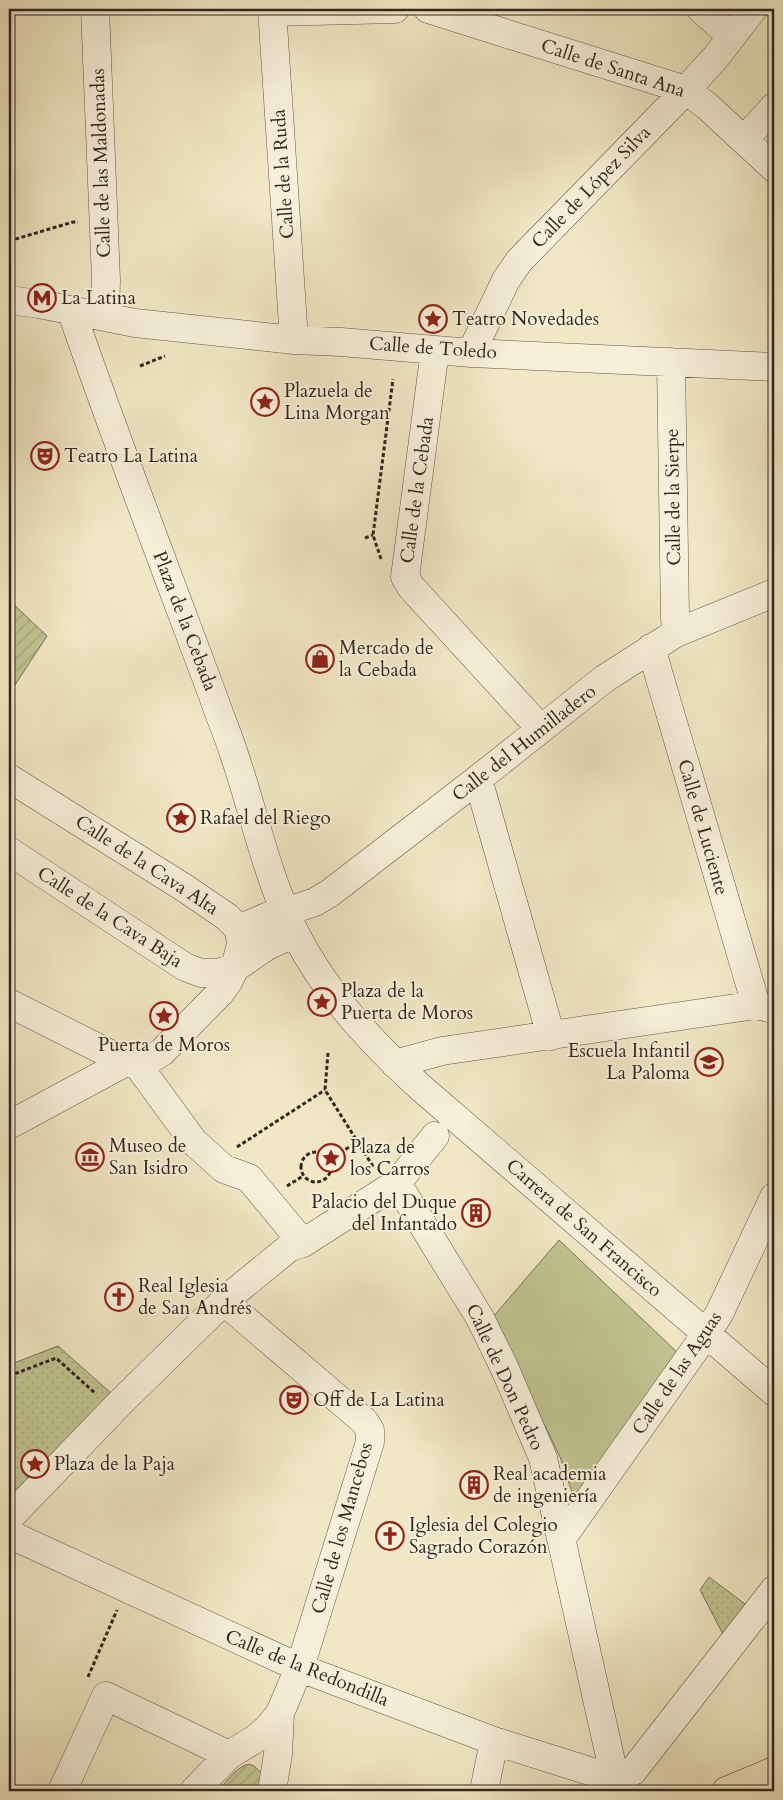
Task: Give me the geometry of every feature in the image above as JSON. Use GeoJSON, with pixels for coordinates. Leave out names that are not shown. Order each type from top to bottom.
{"type":"FeatureCollection","features":[{"type":"Feature","properties":{"kind":"main road"},"geometry":{"type":"LineString","coordinates":[[726,1791],[774,1771]]}},
{"type":"Feature","properties":{"kind":"street","name":"Calle de las Maldonadas"},"geometry":{"type":"LineString","coordinates":[[90,314],[106,280],[95,9]]}},
{"type":"Feature","properties":{"kind":"street"},"geometry":{"type":"LineString","coordinates":[[272,10],[395,9]]}},
{"type":"Feature","properties":{"kind":"street","name":"Calle de Santa Ana"},"geometry":{"type":"LineString","coordinates":[[428,9],[686,90],[707,106],[774,168]]}},
{"type":"Feature","properties":{"kind":"street"},"geometry":{"type":"LineString","coordinates":[[701,9],[731,36]]}},
{"type":"Feature","properties":{"kind":"street","name":"Calle de López Silva"},"geometry":{"type":"LineString","coordinates":[[471,353],[506,280],[519,261],[686,90],[716,57],[752,9]]}},
{"type":"Feature","properties":{"kind":"street","name":"Calle de la Ruda"},"geometry":{"type":"LineString","coordinates":[[272,10],[294,340]]}},
{"type":"Feature","properties":{"kind":"street"},"geometry":{"type":"LineString","coordinates":[[744,140],[774,107]]}},
{"type":"Feature","properties":{"kind":"street"},"geometry":{"type":"LineString","coordinates":[[9,300],[90,314]]}},
{"type":"Feature","properties":{"kind":"street","name":"Calle de Toledo"},"geometry":{"type":"LineString","coordinates":[[90,314],[135,323],[294,340],[471,353],[774,366]]}},
{"type":"Feature","properties":{"kind":"street","name":"Plaza de la Cebada"},"geometry":{"type":"LineString","coordinates":[[90,314],[95,381],[235,757],[264,854],[290,923]]}},
{"type":"Feature","properties":{"kind":"street"},"geometry":{"type":"LineString","coordinates":[[385,566],[411,404],[426,349]]}},
{"type":"Feature","properties":{"kind":"street","name":"Calle de la Cebada"},"geometry":{"type":"LineString","coordinates":[[426,349],[405,577],[411,587],[541,729]]}},
{"type":"Feature","properties":{"kind":"street","name":"Calle de la Sierpe"},"geometry":{"type":"LineString","coordinates":[[671,362],[676,633]]}},
{"type":"Feature","properties":{"kind":"street","name":"Calle del Humilladero"},"geometry":{"type":"LineString","coordinates":[[290,923],[478,779],[604,679],[676,633],[774,593]]}},
{"type":"Feature","properties":{"kind":"street","name":"Calle de Luciente"},"geometry":{"type":"LineString","coordinates":[[651,648],[765,1007]]}},
{"type":"Feature","properties":{"kind":"street","name":"Calle de la Cava Alta"},"geometry":{"type":"LineString","coordinates":[[9,778],[227,916],[239,929]]}},
{"type":"Feature","properties":{"kind":"street"},"geometry":{"type":"LineString","coordinates":[[478,779],[550,1036]]}},
{"type":"Feature","properties":{"kind":"street","name":"Calle de la Cava Baja"},"geometry":{"type":"LineString","coordinates":[[9,851],[185,967],[201,973],[217,973],[235,968],[267,946],[290,923]]}},
{"type":"Feature","properties":{"kind":"street"},"geometry":{"type":"LineString","coordinates":[[9,1125],[132,1063],[149,1060],[162,1052],[220,994],[228,982],[235,968],[241,944],[239,929],[271,915],[290,923],[312,962],[342,1007],[394,1064],[442,1051],[765,1007]]}},
{"type":"Feature","properties":{"kind":"street"},"geometry":{"type":"LineString","coordinates":[[9,1003],[132,1063],[142,1071],[194,1142],[224,1169],[249,1178],[297,1245]]}},
{"type":"Feature","properties":{"kind":"street","name":"Carrera de San Francisco"},"geometry":{"type":"LineString","coordinates":[[394,1064],[774,1392]]}},
{"type":"Feature","properties":{"kind":"street"},"geometry":{"type":"LineString","coordinates":[[9,1518],[114,1410],[230,1305],[297,1245],[387,1178],[435,1136]]}},
{"type":"Feature","properties":{"kind":"street","name":"Calle de Don Pedro"},"geometry":{"type":"LineString","coordinates":[[387,1178],[480,1318],[544,1458],[617,1785]]}},
{"type":"Feature","properties":{"kind":"street","name":"Calle de las Aguas"},"geometry":{"type":"LineString","coordinates":[[562,1538],[719,1314],[774,1197]]}},
{"type":"Feature","properties":{"kind":"street","name":"Calle de los Mancebos"},"geometry":{"type":"LineString","coordinates":[[230,1305],[364,1420],[370,1430],[370,1442],[300,1668]]}},
{"type":"Feature","properties":{"kind":"street","name":"Calle de la Redondilla"},"geometry":{"type":"LineString","coordinates":[[9,1534],[300,1668],[617,1785]]}},
{"type":"Feature","properties":{"kind":"street"},"geometry":{"type":"LineString","coordinates":[[617,1785],[633,1771],[774,1590]]}},
{"type":"Feature","properties":{"kind":"street"},"geometry":{"type":"LineString","coordinates":[[194,1791],[229,1755],[262,1734],[280,1713],[300,1668]]}},
{"type":"Feature","properties":{"kind":"street"},"geometry":{"type":"LineString","coordinates":[[62,1791],[106,1696],[229,1755]]}},
{"type":"Feature","properties":{"kind":"street"},"geometry":{"type":"LineString","coordinates":[[272,1791],[278,1754],[280,1713]]}},
{"type":"Feature","properties":{"kind":"street"},"geometry":{"type":"LineString","coordinates":[[484,1791],[494,1741]]}},
{"type":"Feature","properties":{"kind":"path"},"geometry":{"type":"LineString","coordinates":[[9,241],[73,222]]}},
{"type":"Feature","properties":{"kind":"path"},"geometry":{"type":"LineString","coordinates":[[140,366],[165,356]]}},
{"type":"Feature","properties":{"kind":"path"},"geometry":{"type":"LineString","coordinates":[[385,566],[373,535],[393,379]]}},
{"type":"Feature","properties":{"kind":"path"},"geometry":{"type":"LineString","coordinates":[[365,538],[373,535]]}},
{"type":"Feature","properties":{"kind":"path"},"geometry":{"type":"LineString","coordinates":[[328,1053],[325,1090],[357,1142],[387,1178]]}},
{"type":"Feature","properties":{"kind":"path"},"geometry":{"type":"LineString","coordinates":[[215,1161],[325,1090]]}},
{"type":"Feature","properties":{"kind":"path"},"geometry":{"type":"LineString","coordinates":[[329,1160],[357,1142]]}},
{"type":"Feature","properties":{"kind":"path"},"geometry":{"type":"LineString","coordinates":[[310,1152],[320,1152],[329,1160],[330,1172],[325,1180],[315,1182],[305,1178],[302,1174],[301,1164],[303,1158],[310,1152]]}},
{"type":"Feature","properties":{"kind":"path"},"geometry":{"type":"LineString","coordinates":[[9,1376],[56,1358],[114,1410]]}},
{"type":"Feature","properties":{"kind":"path"},"geometry":{"type":"LineString","coordinates":[[87,1677],[113,1621]]}},
{"type":"Feature","properties":{"kind":"green space"},"geometry":{"type":"Polygon","coordinates":[[[9,600],[47,636],[9,694],[9,600]]]}},
{"type":"Feature","properties":{"kind":"green space"},"geometry":{"type":"Polygon","coordinates":[[[559,1240],[680,1355],[575,1501],[560,1457],[493,1317],[559,1240]]]}},
{"type":"Feature","properties":{"kind":"green space","name":"Plaza de la Paja"},"geometry":{"type":"Polygon","coordinates":[[[58,1346],[112,1394],[9,1508],[9,1365],[58,1346]]]}},
{"type":"Feature","properties":{"kind":"green space"},"geometry":{"type":"Polygon","coordinates":[[[709,1577],[749,1607],[725,1638],[700,1590],[709,1577]]]}},
{"type":"Feature","properties":{"kind":"green space"},"geometry":{"type":"Polygon","coordinates":[[[249,1764],[263,1774],[263,1791],[219,1790],[236,1771],[249,1764]]]}},
{"type":"Feature","properties":{"kind":"place","name":"La Latina"},"geometry":{"type":"Point","coordinates":[42,298]}},
{"type":"Feature","properties":{"kind":"place","name":"Teatro Novedades"},"geometry":{"type":"Point","coordinates":[433,319]}},
{"type":"Feature","properties":{"kind":"place","name":"Plazuela de Lina Morgan"},"geometry":{"type":"Point","coordinates":[265,402]}},
{"type":"Feature","properties":{"kind":"place","name":"Teatro La Latina"},"geometry":{"type":"Point","coordinates":[45,456]}},
{"type":"Feature","properties":{"kind":"place","name":"Mercado de la Cebada"},"geometry":{"type":"Point","coordinates":[320,659]}},
{"type":"Feature","properties":{"kind":"place","name":"Rafael del Riego"},"geometry":{"type":"Point","coordinates":[181,818]}},
{"type":"Feature","properties":{"kind":"place","name":"Plaza de la Puerta de Moros"},"geometry":{"type":"Point","coordinates":[322,1002]}},
{"type":"Feature","properties":{"kind":"place","name":"Puerta de Moros"},"geometry":{"type":"Point","coordinates":[164,1016]}},
{"type":"Feature","properties":{"kind":"place","name":"Escuela Infantil La Paloma"},"geometry":{"type":"Point","coordinates":[709,1062]}},
{"type":"Feature","properties":{"kind":"place","name":"Museo de San Isidro"},"geometry":{"type":"Point","coordinates":[90,1157]}},
{"type":"Feature","properties":{"kind":"place","name":"Plaza de los Carros"},"geometry":{"type":"Point","coordinates":[331,1158]}},
{"type":"Feature","properties":{"kind":"place","name":"Palacio del Duque del Infantado"},"geometry":{"type":"Point","coordinates":[476,1213]}},
{"type":"Feature","properties":{"kind":"place","name":"Real Iglesia de San Andrés"},"geometry":{"type":"Point","coordinates":[119,1297]}},
{"type":"Feature","properties":{"kind":"place","name":"Off de La Latina"},"geometry":{"type":"Point","coordinates":[294,1400]}},
{"type":"Feature","properties":{"kind":"place","name":"Plaza de la Paja"},"geometry":{"type":"Point","coordinates":[35,1464]}},
{"type":"Feature","properties":{"kind":"place","name":"Real academia de ingeniería"},"geometry":{"type":"Point","coordinates":[474,1485]}},
{"type":"Feature","properties":{"kind":"place","name":"Iglesia del Colegio Sagrado Corazón"},"geometry":{"type":"Point","coordinates":[390,1536]}}]}
